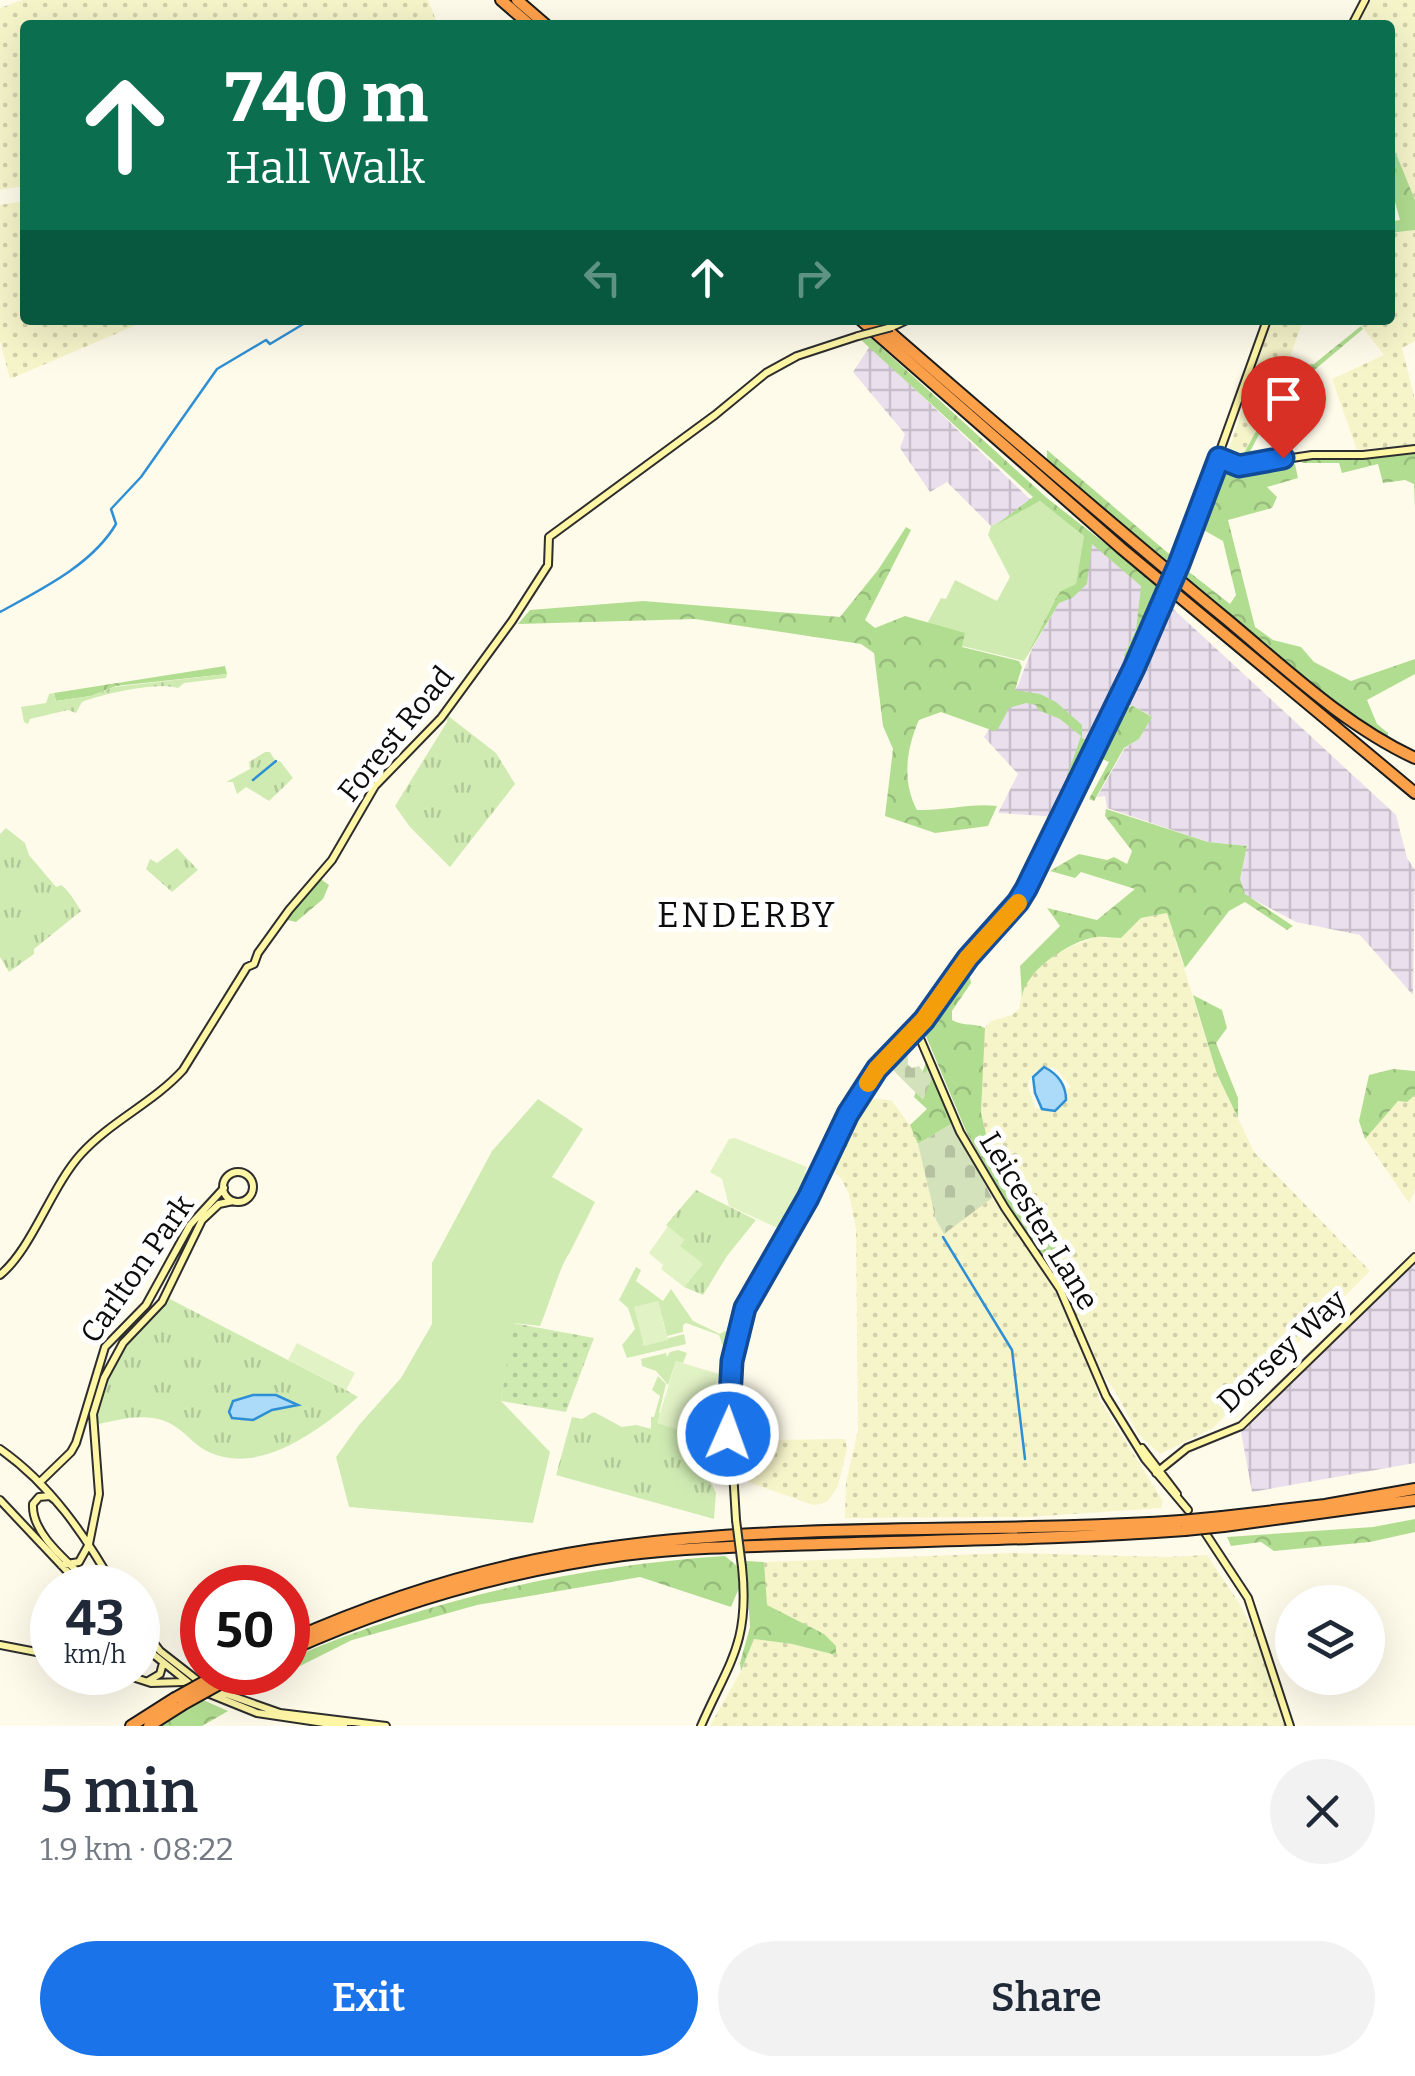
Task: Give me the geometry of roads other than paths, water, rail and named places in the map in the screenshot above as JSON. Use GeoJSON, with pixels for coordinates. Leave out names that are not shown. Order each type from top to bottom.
{"type":"FeatureCollection","features":[{"type":"Feature","properties":{"kind":"highway"},"geometry":{"type":"LineString","coordinates":[[502,0],[524,20]]}},
{"type":"Feature","properties":{"kind":"highway"},"geometry":{"type":"LineString","coordinates":[[517,0],[540,20]]}},
{"type":"Feature","properties":{"kind":"highway"},"geometry":{"type":"LineString","coordinates":[[867,325],[1121,548],[1415,793]]}},
{"type":"Feature","properties":{"kind":"highway"},"geometry":{"type":"LineString","coordinates":[[882,325],[1151,558],[1332,706],[1372,735],[1415,758]]}},
{"type":"Feature","properties":{"kind":"highway"},"geometry":{"type":"LineString","coordinates":[[1223,1522],[1415,1490]]}},
{"type":"Feature","properties":{"kind":"highway"},"geometry":{"type":"LineString","coordinates":[[310,1642],[360,1620],[452,1591],[550,1567],[624,1555],[1183,1526],[1415,1500]]}},
{"type":"Feature","properties":{"kind":"highway"},"geometry":{"type":"LineString","coordinates":[[310,1631],[358,1611],[466,1577],[545,1558],[620,1546],[741,1536],[1183,1526]]}},
{"type":"Feature","properties":{"kind":"highway"},"geometry":{"type":"LineString","coordinates":[[131,1726],[189,1695]]}},
{"type":"Feature","properties":{"kind":"highway"},"geometry":{"type":"LineString","coordinates":[[148,1726],[178,1702]]}},
{"type":"Feature","properties":{"kind":"street","name":"Forest Road"},"geometry":{"type":"LineString","coordinates":[[0,1275],[84,1151],[183,1070],[247,968],[254,964],[289,910],[332,860],[372,789],[441,718],[512,620],[548,564],[549,537],[766,373],[797,356],[896,325]]}},
{"type":"Feature","properties":{"kind":"street"},"geometry":{"type":"LineString","coordinates":[[701,1726],[733,1662],[744,1609],[730,1461],[729,1406],[733,1355],[745,1308],[808,1198],[848,1114],[877,1069],[916,1029],[968,958],[1024,894],[1128,682],[1179,564],[1265,325]]}},
{"type":"Feature","properties":{"kind":"street"},"geometry":{"type":"LineString","coordinates":[[1219,458],[1239,466],[1312,455],[1364,455],[1415,449]]}},
{"type":"Feature","properties":{"kind":"street","name":"Leicester Lane"},"geometry":{"type":"LineString","coordinates":[[916,1029],[960,1132],[1060,1289],[1106,1396],[1246,1592],[1290,1726]]}},
{"type":"Feature","properties":{"kind":"street"},"geometry":{"type":"LineString","coordinates":[[242,1173],[250,1178],[253,1188],[248,1198],[232,1201],[224,1188],[226,1179],[242,1173]]}},
{"type":"Feature","properties":{"kind":"street","name":"Carlton Park"},"geometry":{"type":"LineString","coordinates":[[40,1482],[76,1443],[105,1347],[146,1305],[190,1225],[224,1188]]}},
{"type":"Feature","properties":{"kind":"street","name":"Carlton Park"},"geometry":{"type":"LineString","coordinates":[[89,1544],[100,1478],[94,1405],[104,1378],[124,1343],[157,1310],[202,1220],[219,1204],[232,1201]]}},
{"type":"Feature","properties":{"kind":"street","name":"Dorsey Way"},"geometry":{"type":"LineString","coordinates":[[1158,1472],[1187,1448],[1241,1426],[1415,1257]]}},
{"type":"Feature","properties":{"kind":"street","name":"Leicester Lane"},"geometry":{"type":"LineString","coordinates":[[1130,1433],[1188,1510]]}},
{"type":"Feature","properties":{"kind":"street"},"geometry":{"type":"LineString","coordinates":[[0,1449],[58,1502],[101,1565]]}},
{"type":"Feature","properties":{"kind":"street"},"geometry":{"type":"LineString","coordinates":[[1149,1456],[1159,1462],[1170,1462],[1168,1480]]}},
{"type":"Feature","properties":{"kind":"street"},"geometry":{"type":"LineString","coordinates":[[58,1502],[50,1496],[39,1497],[33,1504],[32,1516],[72,1564]]}},
{"type":"Feature","properties":{"kind":"street"},"geometry":{"type":"LineString","coordinates":[[0,1500],[61,1565],[84,1558],[89,1544]]}},
{"type":"Feature","properties":{"kind":"street"},"geometry":{"type":"LineString","coordinates":[[0,1645],[30,1651]]}},
{"type":"Feature","properties":{"kind":"street"},"geometry":{"type":"LineString","coordinates":[[160,1651],[234,1702],[280,1713],[386,1726]]}},
{"type":"Feature","properties":{"kind":"street"},"geometry":{"type":"LineString","coordinates":[[160,1674],[162,1661]]}},
{"type":"Feature","properties":{"kind":"street"},"geometry":{"type":"LineString","coordinates":[[162,1661],[180,1676]]}},
{"type":"Feature","properties":{"kind":"street"},"geometry":{"type":"LineString","coordinates":[[217,1695],[277,1718],[344,1726]]}},
{"type":"Feature","properties":{"kind":"water"},"geometry":{"type":"Polygon","coordinates":[[[1044,1067],[1057,1076],[1065,1089],[1066,1100],[1055,1111],[1042,1109],[1035,1093],[1033,1077],[1044,1067]]]}},
{"type":"Feature","properties":{"kind":"water"},"geometry":{"type":"Polygon","coordinates":[[[253,1395],[276,1395],[298,1405],[272,1410],[253,1420],[232,1418],[229,1412],[233,1401],[253,1395]]]}},
{"type":"Feature","properties":{"kind":"waterway"},"geometry":{"type":"LineString","coordinates":[[0,612],[64,575],[106,539],[116,524],[111,509],[141,477],[217,369],[266,340],[270,344],[302,325]]}},
{"type":"Feature","properties":{"kind":"waterway"},"geometry":{"type":"LineString","coordinates":[[253,780],[276,761]]}},
{"type":"Feature","properties":{"kind":"waterway"},"geometry":{"type":"LineString","coordinates":[[943,1237],[1012,1350],[1025,1459]]}},
{"type":"Feature","properties":{"kind":"district","name":"ENDERBY"},"geometry":{"type":"Point","coordinates":[747,915]}}]}
